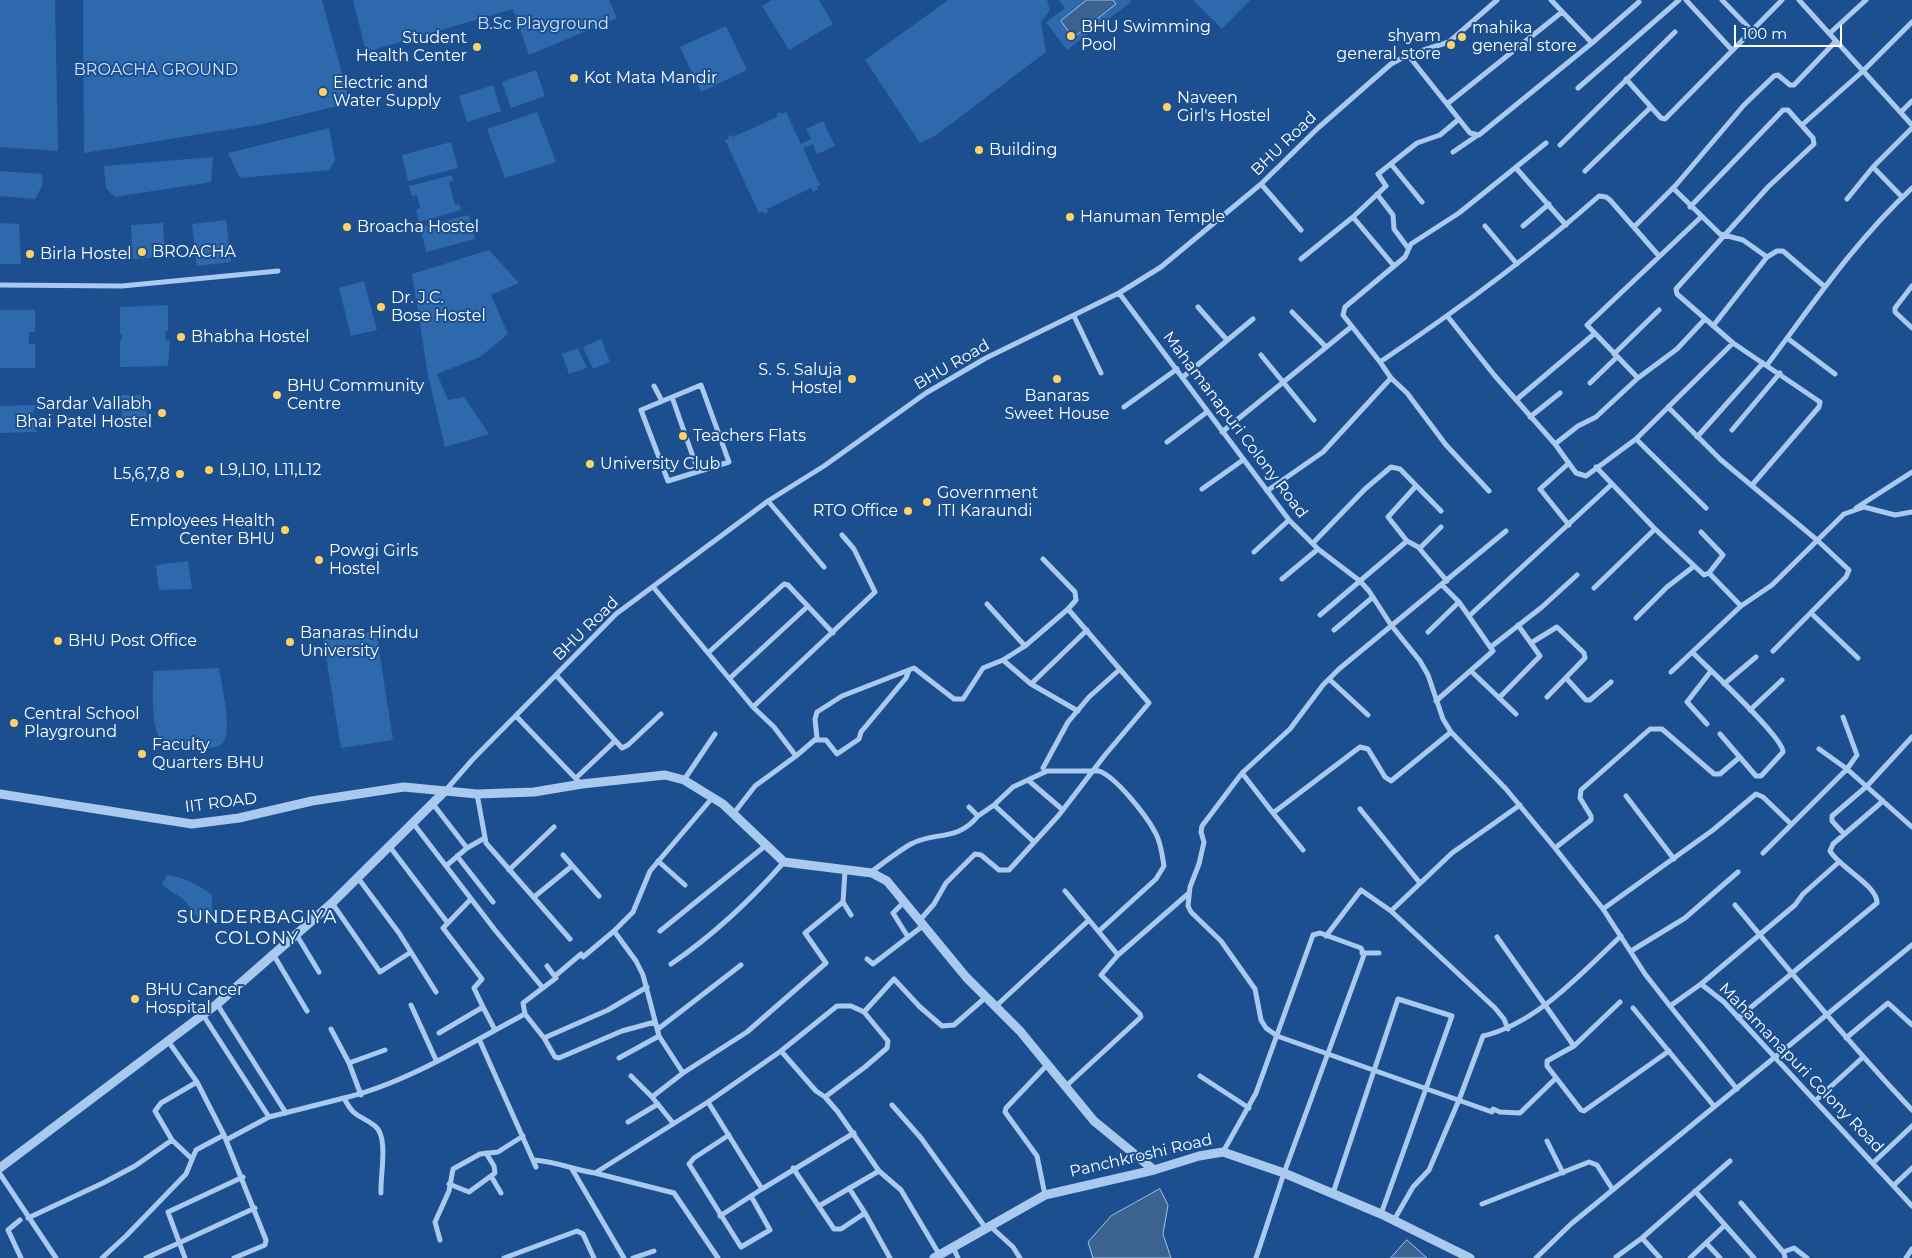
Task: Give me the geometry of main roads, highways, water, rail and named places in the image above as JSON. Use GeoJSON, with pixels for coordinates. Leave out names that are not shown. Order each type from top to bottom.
{"type":"FeatureCollection","features":[{"type":"Feature","properties":{"kind":"place","name":"BHU Swimming Pool"},"geometry":{"type":"Point","coordinates":[1071,36]}},
{"type":"Feature","properties":{"kind":"place","name":"mahika general store"},"geometry":{"type":"Point","coordinates":[1462,37]}},
{"type":"Feature","properties":{"kind":"place","name":"shyam general store"},"geometry":{"type":"Point","coordinates":[1451,45]}},
{"type":"Feature","properties":{"kind":"place","name":"Student Health Center"},"geometry":{"type":"Point","coordinates":[477,47]}},
{"type":"Feature","properties":{"kind":"place","name":"Kot Mata Mandir"},"geometry":{"type":"Point","coordinates":[574,78]}},
{"type":"Feature","properties":{"kind":"place","name":"Electric and Water Supply"},"geometry":{"type":"Point","coordinates":[323,92]}},
{"type":"Feature","properties":{"kind":"place","name":"Naveen Girl's Hostel"},"geometry":{"type":"Point","coordinates":[1167,107]}},
{"type":"Feature","properties":{"kind":"place","name":"Building"},"geometry":{"type":"Point","coordinates":[979,150]}},
{"type":"Feature","properties":{"kind":"place","name":"Hanuman Temple"},"geometry":{"type":"Point","coordinates":[1070,217]}},
{"type":"Feature","properties":{"kind":"place","name":"Broacha Hostel"},"geometry":{"type":"Point","coordinates":[347,227]}},
{"type":"Feature","properties":{"kind":"place","name":"BROACHA"},"geometry":{"type":"Point","coordinates":[142,252]}},
{"type":"Feature","properties":{"kind":"place","name":"Birla Hostel"},"geometry":{"type":"Point","coordinates":[30,254]}},
{"type":"Feature","properties":{"kind":"place","name":"Dr. J.C. Bose Hostel"},"geometry":{"type":"Point","coordinates":[381,307]}},
{"type":"Feature","properties":{"kind":"place","name":"Bhabha Hostel"},"geometry":{"type":"Point","coordinates":[181,337]}},
{"type":"Feature","properties":{"kind":"place","name":"S. S. Saluja Hostel"},"geometry":{"type":"Point","coordinates":[852,379]}},
{"type":"Feature","properties":{"kind":"place","name":"Banaras Sweet House"},"geometry":{"type":"Point","coordinates":[1057,379]}},
{"type":"Feature","properties":{"kind":"place","name":"BHU Community Centre"},"geometry":{"type":"Point","coordinates":[277,395]}},
{"type":"Feature","properties":{"kind":"place","name":"Sardar Vallabh Bhai Patel Hostel"},"geometry":{"type":"Point","coordinates":[162,413]}},
{"type":"Feature","properties":{"kind":"place","name":"Teachers Flats"},"geometry":{"type":"Point","coordinates":[683,436]}},
{"type":"Feature","properties":{"kind":"place","name":"University Club"},"geometry":{"type":"Point","coordinates":[590,464]}},
{"type":"Feature","properties":{"kind":"place","name":"L9,L10, L11,L12"},"geometry":{"type":"Point","coordinates":[209,470]}},
{"type":"Feature","properties":{"kind":"place","name":"L5,6,7,8"},"geometry":{"type":"Point","coordinates":[180,474]}},
{"type":"Feature","properties":{"kind":"place","name":"Government ITI Karaundi"},"geometry":{"type":"Point","coordinates":[927,502]}},
{"type":"Feature","properties":{"kind":"place","name":"RTO Office"},"geometry":{"type":"Point","coordinates":[908,511]}},
{"type":"Feature","properties":{"kind":"place","name":"Employees Health Center BHU"},"geometry":{"type":"Point","coordinates":[285,530]}},
{"type":"Feature","properties":{"kind":"place","name":"Powgi Girls Hostel"},"geometry":{"type":"Point","coordinates":[319,560]}},
{"type":"Feature","properties":{"kind":"place","name":"BHU Post Office"},"geometry":{"type":"Point","coordinates":[58,641]}},
{"type":"Feature","properties":{"kind":"place","name":"Banaras Hindu University"},"geometry":{"type":"Point","coordinates":[290,642]}},
{"type":"Feature","properties":{"kind":"place","name":"Central School Playground"},"geometry":{"type":"Point","coordinates":[14,723]}},
{"type":"Feature","properties":{"kind":"place","name":"Faculty Quarters BHU"},"geometry":{"type":"Point","coordinates":[142,754]}},
{"type":"Feature","properties":{"kind":"place","name":"BHU Cancer Hospital"},"geometry":{"type":"Point","coordinates":[135,999]}},
{"type":"Feature","properties":{"kind":"district","name":"SUNDERBAGIYA COLONY"},"geometry":{"type":"Point","coordinates":[257,928]}},
{"type":"Feature","properties":{"kind":"park label","name":"B.Sc Playground"},"geometry":{"type":"Point","coordinates":[543,24]}},
{"type":"Feature","properties":{"kind":"park label","name":"BROACHA GROUND"},"geometry":{"type":"Point","coordinates":[156,70]}}]}
